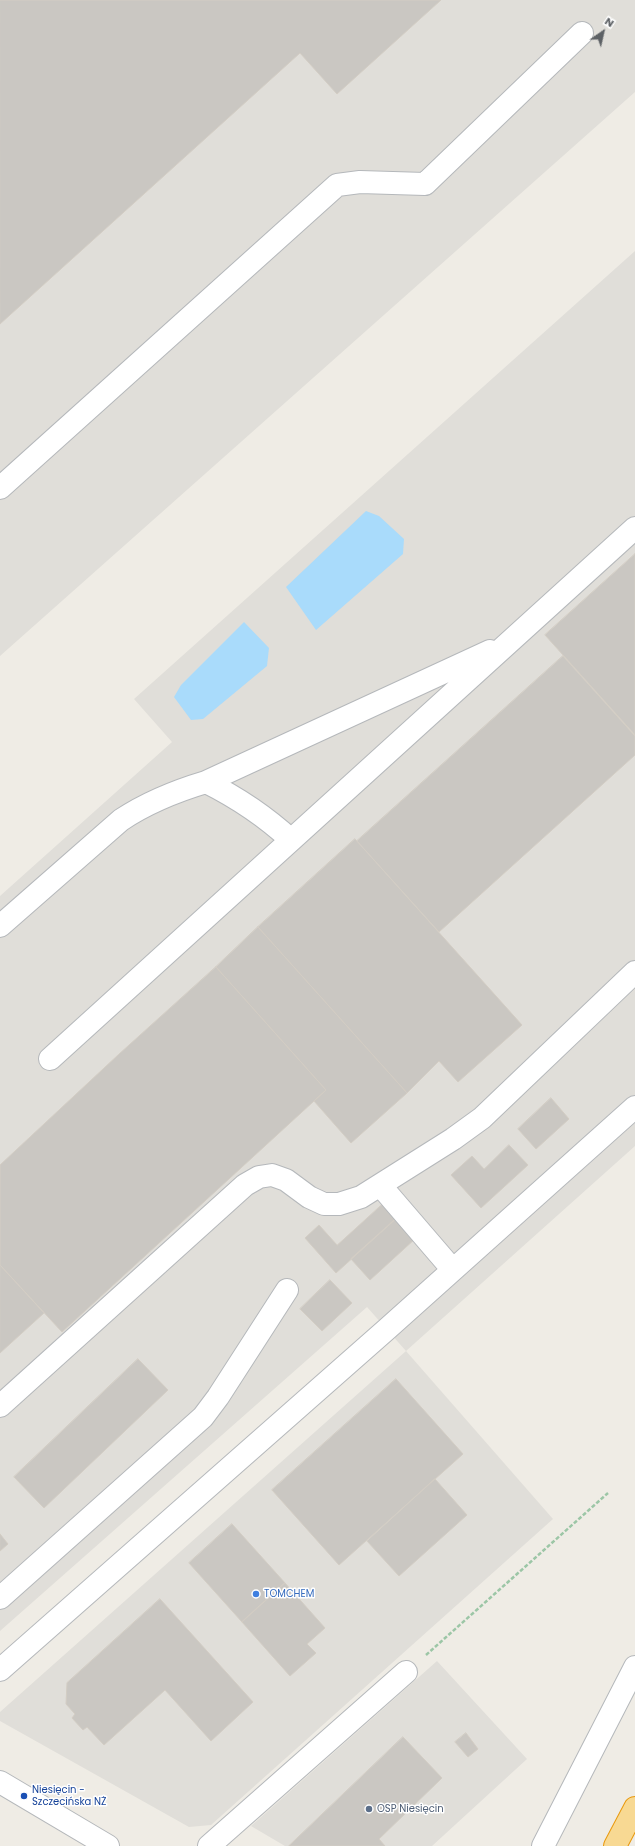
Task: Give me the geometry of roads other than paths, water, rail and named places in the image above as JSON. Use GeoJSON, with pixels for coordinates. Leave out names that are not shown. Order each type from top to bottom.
{"type":"FeatureCollection","features":[{"type":"Feature","properties":{"kind":"highway"},"geometry":{"type":"LineString","coordinates":[[615,1846],[635,1808]]}},
{"type":"Feature","properties":{"kind":"street"},"geometry":{"type":"LineString","coordinates":[[0,488],[337,185],[360,182],[425,184],[582,33]]}},
{"type":"Feature","properties":{"kind":"street"},"geometry":{"type":"LineString","coordinates":[[50,1059],[635,528]]}},
{"type":"Feature","properties":{"kind":"street"},"geometry":{"type":"LineString","coordinates":[[0,926],[121,820],[140,808],[167,795],[206,782],[509,642]]}},
{"type":"Feature","properties":{"kind":"street"},"geometry":{"type":"LineString","coordinates":[[206,782],[252,807],[291,840]]}},
{"type":"Feature","properties":{"kind":"street"},"geometry":{"type":"LineString","coordinates":[[0,1406],[240,1189],[252,1180],[266,1175],[278,1177],[313,1199],[324,1204],[353,1200],[380,1185],[453,1139],[482,1118],[635,972]]}},
{"type":"Feature","properties":{"kind":"street"},"geometry":{"type":"LineString","coordinates":[[0,1670],[453,1270],[635,1107]]}},
{"type":"Feature","properties":{"kind":"street"},"geometry":{"type":"LineString","coordinates":[[380,1185],[453,1270]]}},
{"type":"Feature","properties":{"kind":"street"},"geometry":{"type":"LineString","coordinates":[[0,1598],[203,1417],[218,1397],[287,1290]]}},
{"type":"Feature","properties":{"kind":"street"},"geometry":{"type":"LineString","coordinates":[[543,1846],[635,1667]]}},
{"type":"Feature","properties":{"kind":"street"},"geometry":{"type":"LineString","coordinates":[[209,1846],[406,1672]]}},
{"type":"Feature","properties":{"kind":"street"},"geometry":{"type":"LineString","coordinates":[[0,1782],[108,1846]]}},
{"type":"Feature","properties":{"kind":"water"},"geometry":{"type":"Polygon","coordinates":[[[366,511],[379,516],[404,539],[403,554],[316,630],[286,587],[366,511]]]}},
{"type":"Feature","properties":{"kind":"water"},"geometry":{"type":"Polygon","coordinates":[[[244,622],[269,648],[267,666],[203,719],[191,720],[174,697],[181,685],[244,622]]]}},
{"type":"Feature","properties":{"kind":"place","name":"TOMCHEM"},"geometry":{"type":"Point","coordinates":[256,1594]}},
{"type":"Feature","properties":{"kind":"place","name":"Niesięcin - Szczecińska NŻ"},"geometry":{"type":"Point","coordinates":[24,1796]}},
{"type":"Feature","properties":{"kind":"place","name":"OSP Niesięcin"},"geometry":{"type":"Point","coordinates":[369,1809]}}]}
